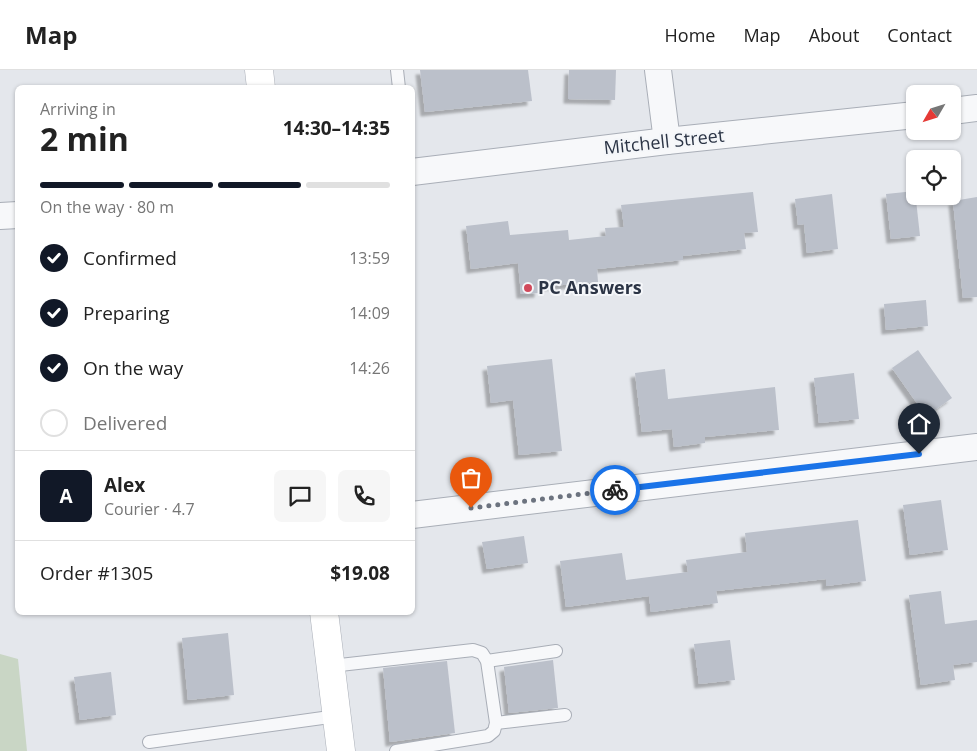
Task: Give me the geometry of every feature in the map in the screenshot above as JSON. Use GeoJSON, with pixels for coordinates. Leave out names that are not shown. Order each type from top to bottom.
{"type":"FeatureCollection","features":[{"type":"Feature","properties":{"kind":"street"},"geometry":{"type":"LineString","coordinates":[[259,70],[261,85]]}},
{"type":"Feature","properties":{"kind":"street"},"geometry":{"type":"LineString","coordinates":[[658,70],[667,141]]}},
{"type":"Feature","properties":{"kind":"street"},"geometry":{"type":"LineString","coordinates":[[961,110],[977,108]]}},
{"type":"Feature","properties":{"kind":"street","name":"Mitchell Street"},"geometry":{"type":"LineString","coordinates":[[415,172],[667,141],[906,116]]}},
{"type":"Feature","properties":{"kind":"street"},"geometry":{"type":"LineString","coordinates":[[0,216],[15,215]]}},
{"type":"Feature","properties":{"kind":"street"},"geometry":{"type":"LineString","coordinates":[[415,515],[977,447]]}},
{"type":"Feature","properties":{"kind":"street"},"geometry":{"type":"LineString","coordinates":[[324,615],[341,751]]}},
{"type":"Feature","properties":{"kind":"lane"},"geometry":{"type":"LineString","coordinates":[[397,70],[399,85]]}},
{"type":"Feature","properties":{"kind":"lane"},"geometry":{"type":"LineString","coordinates":[[331,666],[473,650],[482,653],[487,662],[496,723],[494,731],[488,736],[396,751]]}},
{"type":"Feature","properties":{"kind":"lane"},"geometry":{"type":"LineString","coordinates":[[487,662],[556,651]]}},
{"type":"Feature","properties":{"kind":"lane"},"geometry":{"type":"LineString","coordinates":[[496,723],[565,715]]}},
{"type":"Feature","properties":{"kind":"lane"},"geometry":{"type":"LineString","coordinates":[[149,742],[336,716]]}},
{"type":"Feature","properties":{"kind":"green space"},"geometry":{"type":"Polygon","coordinates":[[[0,654],[18,659],[27,751],[0,751],[0,654]]]}},
{"type":"Feature","properties":{"kind":"building"},"geometry":{"type":"Polygon","coordinates":[[[420,70],[528,70],[532,101],[425,112],[420,70]]]}},
{"type":"Feature","properties":{"kind":"building"},"geometry":{"type":"Polygon","coordinates":[[[569,70],[616,70],[615,100],[568,99],[569,70]]]}},
{"type":"Feature","properties":{"kind":"building"},"geometry":{"type":"Polygon","coordinates":[[[753,192],[758,232],[744,233],[746,249],[683,256],[683,260],[597,269],[598,282],[539,287],[539,293],[521,294],[518,263],[471,269],[466,226],[508,221],[510,235],[568,230],[569,240],[606,236],[605,228],[624,227],[621,205],[753,192]]]}},
{"type":"Feature","properties":{"kind":"building"},"geometry":{"type":"Polygon","coordinates":[[[906,192],[906,205],[917,205],[920,236],[891,239],[886,194],[906,192]]]}},
{"type":"Feature","properties":{"kind":"building"},"geometry":{"type":"Polygon","coordinates":[[[832,194],[838,249],[807,253],[804,224],[798,225],[795,199],[832,194]]]}},
{"type":"Feature","properties":{"kind":"building"},"geometry":{"type":"Polygon","coordinates":[[[977,197],[977,297],[963,298],[953,205],[961,205],[961,200],[977,197]]]}},
{"type":"Feature","properties":{"kind":"building"},"geometry":{"type":"Polygon","coordinates":[[[926,300],[928,326],[886,330],[884,304],[926,300]]]}},
{"type":"Feature","properties":{"kind":"building"},"geometry":{"type":"Polygon","coordinates":[[[918,350],[952,398],[926,416],[892,368],[918,350]]]}},
{"type":"Feature","properties":{"kind":"building"},"geometry":{"type":"Polygon","coordinates":[[[552,359],[562,451],[519,455],[513,400],[491,403],[487,366],[552,359]]]}},
{"type":"Feature","properties":{"kind":"building"},"geometry":{"type":"Polygon","coordinates":[[[665,369],[668,399],[775,387],[779,430],[705,437],[705,443],[674,447],[672,429],[642,432],[635,373],[665,369]]]}},
{"type":"Feature","properties":{"kind":"building"},"geometry":{"type":"Polygon","coordinates":[[[854,373],[859,419],[819,423],[814,378],[854,373]]]}},
{"type":"Feature","properties":{"kind":"building"},"geometry":{"type":"Polygon","coordinates":[[[941,500],[948,550],[910,555],[903,505],[941,500]]]}},
{"type":"Feature","properties":{"kind":"building"},"geometry":{"type":"Polygon","coordinates":[[[858,520],[866,581],[826,586],[826,579],[716,591],[718,603],[651,612],[649,596],[566,607],[560,561],[622,553],[626,580],[688,572],[686,560],[747,552],[745,533],[858,520]]]}},
{"type":"Feature","properties":{"kind":"building"},"geometry":{"type":"Polygon","coordinates":[[[524,536],[528,563],[487,569],[482,542],[524,536]]]}},
{"type":"Feature","properties":{"kind":"building"},"geometry":{"type":"Polygon","coordinates":[[[941,591],[945,624],[977,620],[977,662],[953,665],[955,680],[921,685],[909,595],[941,591]]]}},
{"type":"Feature","properties":{"kind":"building"},"geometry":{"type":"Polygon","coordinates":[[[228,633],[234,695],[188,700],[182,638],[228,633]]]}},
{"type":"Feature","properties":{"kind":"building"},"geometry":{"type":"Polygon","coordinates":[[[730,640],[735,680],[699,684],[694,644],[730,640]]]}},
{"type":"Feature","properties":{"kind":"building"},"geometry":{"type":"Polygon","coordinates":[[[553,660],[558,708],[509,713],[504,667],[553,660]]]}},
{"type":"Feature","properties":{"kind":"building"},"geometry":{"type":"Polygon","coordinates":[[[447,661],[455,733],[390,742],[383,668],[447,661]]]}},
{"type":"Feature","properties":{"kind":"building"},"geometry":{"type":"Polygon","coordinates":[[[111,672],[116,715],[80,720],[74,677],[111,672]]]}},
{"type":"Feature","properties":{"kind":"way so far"},"geometry":{"type":"LineString","coordinates":[[471,508],[615,490]]}},
{"type":"Feature","properties":{"kind":"place","name":"PC Answers"},"geometry":{"type":"Point","coordinates":[528,288]}},
{"type":"Feature","properties":{"kind":"route"},"geometry":{"type":"LineString","coordinates":[[615,490],[919,454]]}}]}
